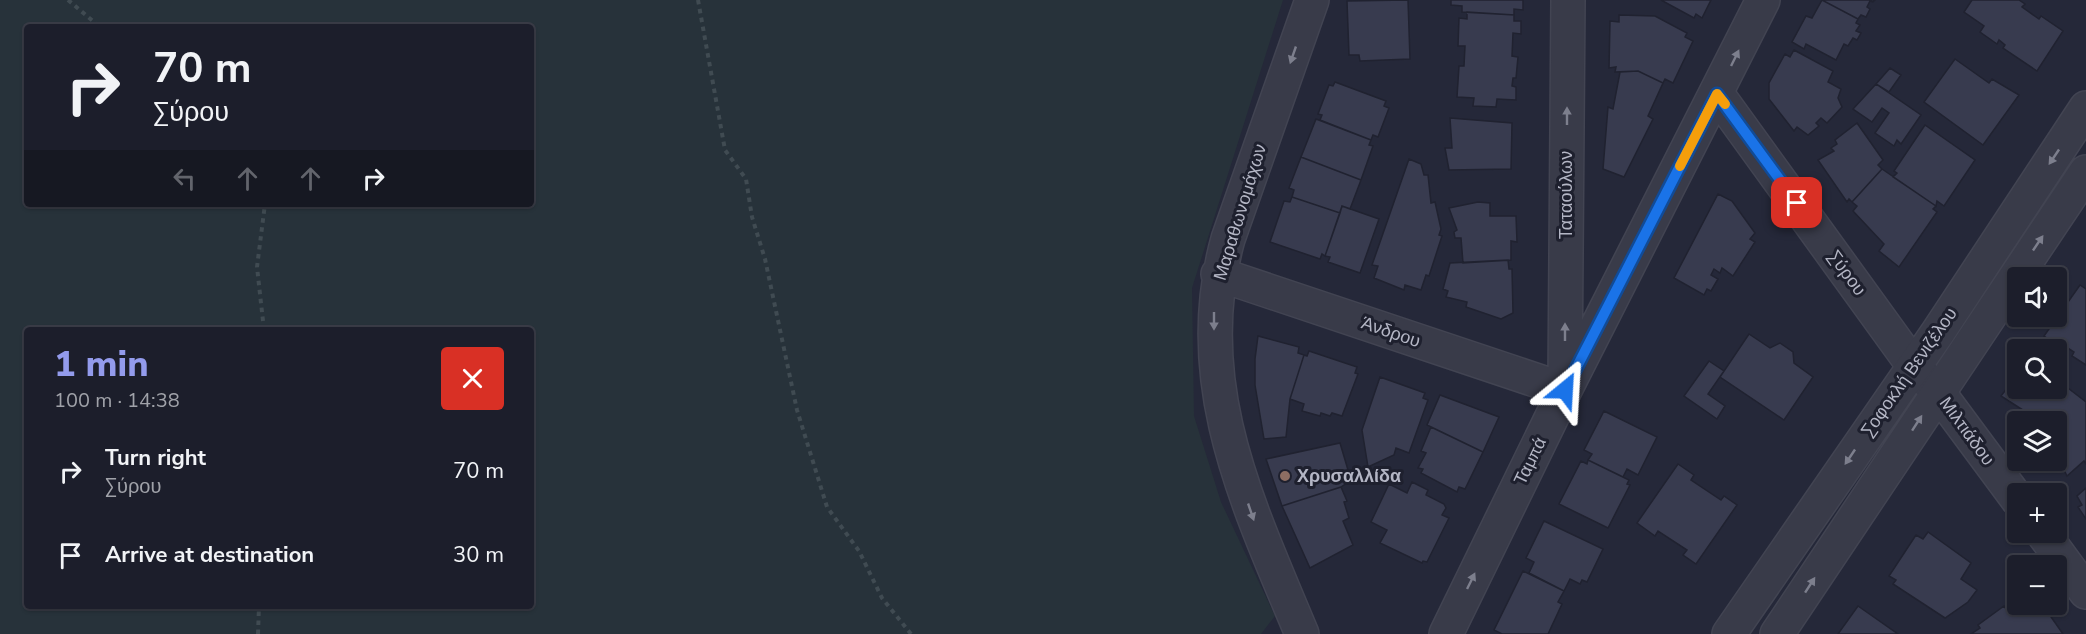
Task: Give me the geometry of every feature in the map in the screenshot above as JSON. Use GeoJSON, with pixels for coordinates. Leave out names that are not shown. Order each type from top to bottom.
{"type":"FeatureCollection","features":[{"type":"Feature","properties":{"kind":"street","name":"Μαραθωνομάχων"},"geometry":{"type":"LineString","coordinates":[[1302,634],[1238,475],[1216,381],[1213,319],[1218,274],[1228,239],[1312,0]]}},
{"type":"Feature","properties":{"kind":"street","name":"Ταταούλων"},"geometry":{"type":"LineString","coordinates":[[1565,390],[1568,0]]}},
{"type":"Feature","properties":{"kind":"street","name":"Ταμπά"},"geometry":{"type":"LineString","coordinates":[[1446,634],[1565,390],[1763,0]]}},
{"type":"Feature","properties":{"kind":"street","name":"Σύρου"},"geometry":{"type":"LineString","coordinates":[[1717,94],[1913,365]]}},
{"type":"Feature","properties":{"kind":"street","name":"Σοφοκλή Βενιζέλου"},"geometry":{"type":"LineString","coordinates":[[1729,634],[2086,108]]}},
{"type":"Feature","properties":{"kind":"street","name":"Σοφοκλή Βενιζέλου"},"geometry":{"type":"LineString","coordinates":[[1777,634],[2086,172]]}},
{"type":"Feature","properties":{"kind":"street","name":"Άνδρου"},"geometry":{"type":"LineString","coordinates":[[1218,274],[1565,390]]}},
{"type":"Feature","properties":{"kind":"street","name":"Μιλτιάδου"},"geometry":{"type":"LineString","coordinates":[[1913,365],[1938,392],[2007,485]]}},
{"type":"Feature","properties":{"kind":"street"},"geometry":{"type":"LineString","coordinates":[[2050,543],[2086,592]]}},
{"type":"Feature","properties":{"kind":"path"},"geometry":{"type":"LineString","coordinates":[[68,0],[96,24]]}},
{"type":"Feature","properties":{"kind":"path"},"geometry":{"type":"LineString","coordinates":[[698,0],[725,150],[746,179],[752,217],[765,260],[797,410],[827,507],[859,551],[882,598],[911,634]]}},
{"type":"Feature","properties":{"kind":"path"},"geometry":{"type":"LineString","coordinates":[[264,327],[257,267],[266,207]]}},
{"type":"Feature","properties":{"kind":"path"},"geometry":{"type":"LineString","coordinates":[[258,634],[259,609]]}},
{"type":"Feature","properties":{"kind":"shaded area"},"geometry":{"type":"Polygon","coordinates":[[[0,0],[1283,0],[1192,288],[1194,416],[1221,502],[1275,616],[1261,634],[0,634],[0,0]]]}},
{"type":"Feature","properties":{"kind":"building"},"geometry":{"type":"Polygon","coordinates":[[[1408,0],[1410,59],[1360,61],[1359,55],[1349,55],[1347,1],[1408,0]]]}},
{"type":"Feature","properties":{"kind":"building"},"geometry":{"type":"Polygon","coordinates":[[[1451,0],[1523,0],[1523,10],[1514,9],[1514,15],[1462,12],[1462,6],[1451,5],[1451,0]]]}},
{"type":"Feature","properties":{"kind":"building"},"geometry":{"type":"Polygon","coordinates":[[[1661,0],[1711,0],[1702,18],[1696,14],[1694,18],[1661,0]]]}},
{"type":"Feature","properties":{"kind":"building"},"geometry":{"type":"Polygon","coordinates":[[[1822,0],[1858,19],[1856,23],[1860,25],[1856,31],[1861,33],[1857,40],[1853,38],[1848,46],[1844,44],[1836,60],[1806,44],[1804,49],[1792,42],[1806,16],[1812,18],[1822,0]]]}},
{"type":"Feature","properties":{"kind":"building"},"geometry":{"type":"Polygon","coordinates":[[[1822,0],[1875,0],[1870,1],[1867,7],[1870,9],[1866,17],[1861,15],[1858,19],[1822,0]]]}},
{"type":"Feature","properties":{"kind":"building"},"geometry":{"type":"Polygon","coordinates":[[[1972,0],[2019,0],[2025,4],[2022,7],[2039,19],[2041,16],[2063,31],[2037,71],[2003,48],[2005,45],[1999,40],[1997,44],[1980,32],[1984,26],[1964,12],[1972,0]]]}},
{"type":"Feature","properties":{"kind":"building"},"geometry":{"type":"Polygon","coordinates":[[[1467,12],[1514,15],[1514,21],[1521,21],[1521,34],[1513,33],[1512,56],[1518,57],[1516,78],[1513,78],[1512,86],[1516,87],[1516,100],[1497,99],[1496,107],[1473,106],[1474,98],[1457,97],[1459,66],[1464,66],[1465,46],[1458,46],[1459,18],[1467,19],[1467,12]]]}},
{"type":"Feature","properties":{"kind":"building"},"geometry":{"type":"Polygon","coordinates":[[[1619,15],[1655,16],[1687,33],[1685,37],[1693,41],[1673,83],[1665,79],[1663,83],[1638,71],[1615,72],[1616,67],[1609,68],[1610,21],[1619,22],[1619,15]]]}},
{"type":"Feature","properties":{"kind":"building"},"geometry":{"type":"Polygon","coordinates":[[[1794,50],[1833,71],[1828,82],[1841,89],[1838,98],[1842,107],[1827,123],[1821,118],[1816,123],[1819,126],[1808,135],[1797,127],[1794,131],[1769,99],[1769,83],[1785,54],[1790,57],[1794,50]]]}},
{"type":"Feature","properties":{"kind":"building"},"geometry":{"type":"Polygon","coordinates":[[[1955,59],[1989,83],[1992,79],[2019,95],[1983,145],[1924,102],[1955,59]]]}},
{"type":"Feature","properties":{"kind":"building"},"geometry":{"type":"Polygon","coordinates":[[[1890,68],[1901,75],[1889,92],[1876,84],[1890,68]]]}},
{"type":"Feature","properties":{"kind":"building"},"geometry":{"type":"Polygon","coordinates":[[[1638,71],[1663,83],[1648,116],[1653,119],[1624,177],[1603,169],[1608,107],[1613,109],[1620,72],[1638,71]]]}},
{"type":"Feature","properties":{"kind":"building"},"geometry":{"type":"Polygon","coordinates":[[[1335,82],[1386,101],[1384,106],[1389,108],[1378,137],[1373,135],[1371,140],[1320,120],[1322,115],[1318,114],[1329,85],[1333,86],[1335,82]]]}},
{"type":"Feature","properties":{"kind":"building"},"geometry":{"type":"Polygon","coordinates":[[[1876,84],[1921,115],[1901,144],[1897,140],[1894,146],[1875,133],[1889,113],[1882,108],[1872,122],[1853,109],[1876,84]]]}},
{"type":"Feature","properties":{"kind":"building"},"geometry":{"type":"Polygon","coordinates":[[[1450,118],[1512,123],[1511,169],[1449,170],[1445,148],[1452,148],[1450,118]]]}},
{"type":"Feature","properties":{"kind":"building"},"geometry":{"type":"Polygon","coordinates":[[[1316,119],[1371,140],[1369,145],[1373,146],[1361,180],[1301,157],[1316,119]]]}},
{"type":"Feature","properties":{"kind":"building"},"geometry":{"type":"Polygon","coordinates":[[[1857,123],[1883,160],[1878,165],[1882,169],[1852,202],[1849,199],[1847,202],[1818,160],[1834,151],[1831,148],[1837,144],[1835,140],[1857,123]]]}},
{"type":"Feature","properties":{"kind":"building"},"geometry":{"type":"Polygon","coordinates":[[[1925,125],[1975,160],[1944,206],[1937,201],[1936,206],[1893,177],[1897,173],[1894,171],[1925,125]]]}},
{"type":"Feature","properties":{"kind":"building"},"geometry":{"type":"Polygon","coordinates":[[[1301,157],[1361,180],[1350,209],[1342,206],[1340,213],[1292,197],[1294,190],[1289,188],[1301,157]]]}},
{"type":"Feature","properties":{"kind":"building"},"geometry":{"type":"Polygon","coordinates":[[[1409,159],[1421,164],[1424,175],[1428,175],[1431,203],[1435,202],[1441,229],[1439,235],[1442,236],[1429,276],[1426,275],[1421,290],[1405,285],[1404,290],[1374,278],[1378,266],[1372,265],[1409,159]]]}},
{"type":"Feature","properties":{"kind":"building"},"geometry":{"type":"Polygon","coordinates":[[[1882,169],[1936,206],[1933,209],[1937,212],[1899,267],[1879,251],[1884,244],[1853,211],[1857,206],[1852,202],[1882,169]]]}},
{"type":"Feature","properties":{"kind":"building"},"geometry":{"type":"Polygon","coordinates":[[[1718,194],[1732,201],[1755,233],[1750,239],[1755,242],[1733,276],[1722,268],[1720,273],[1714,269],[1711,275],[1718,279],[1711,291],[1707,289],[1704,295],[1674,278],[1718,194]]]}},
{"type":"Feature","properties":{"kind":"building"},"geometry":{"type":"Polygon","coordinates":[[[1292,197],[1340,213],[1325,256],[1322,254],[1320,259],[1270,242],[1284,201],[1290,202],[1292,197]]]}},
{"type":"Feature","properties":{"kind":"building"},"geometry":{"type":"Polygon","coordinates":[[[1478,202],[1490,203],[1490,216],[1516,216],[1517,242],[1511,241],[1511,260],[1463,263],[1461,238],[1455,238],[1454,232],[1457,230],[1449,208],[1478,202]]]}},
{"type":"Feature","properties":{"kind":"building"},"geometry":{"type":"Polygon","coordinates":[[[1342,206],[1379,219],[1360,273],[1328,262],[1330,257],[1325,256],[1342,206]]]}},
{"type":"Feature","properties":{"kind":"building"},"geometry":{"type":"Polygon","coordinates":[[[1508,260],[1509,269],[1512,269],[1513,313],[1501,319],[1466,307],[1467,302],[1446,297],[1448,291],[1443,289],[1450,263],[1508,260]]]}},
{"type":"Feature","properties":{"kind":"building"},"geometry":{"type":"Polygon","coordinates":[[[2080,285],[2086,289],[2086,365],[2072,356],[2074,352],[2067,347],[2067,339],[2048,339],[2044,336],[2050,327],[2067,327],[2067,303],[2080,285]]]}},
{"type":"Feature","properties":{"kind":"building"},"geometry":{"type":"Polygon","coordinates":[[[1749,334],[1770,348],[1780,343],[1793,352],[1794,363],[1813,377],[1784,420],[1720,377],[1749,334]]]}},
{"type":"Feature","properties":{"kind":"building"},"geometry":{"type":"Polygon","coordinates":[[[1258,336],[1299,347],[1298,353],[1304,355],[1290,399],[1286,437],[1264,439],[1255,385],[1258,336]]]}},
{"type":"Feature","properties":{"kind":"building"},"geometry":{"type":"Polygon","coordinates":[[[1309,351],[1357,367],[1355,373],[1358,374],[1342,416],[1321,413],[1320,416],[1302,411],[1304,404],[1290,399],[1304,355],[1307,356],[1309,351]]]}},
{"type":"Feature","properties":{"kind":"building"},"geometry":{"type":"Polygon","coordinates":[[[1709,361],[1724,371],[1708,394],[1725,406],[1717,419],[1684,396],[1709,361]]]}},
{"type":"Feature","properties":{"kind":"building"},"geometry":{"type":"Polygon","coordinates":[[[1380,377],[1425,393],[1423,398],[1428,400],[1409,453],[1396,448],[1394,455],[1368,467],[1362,430],[1380,377]]]}},
{"type":"Feature","properties":{"kind":"building"},"geometry":{"type":"Polygon","coordinates":[[[2067,387],[2086,402],[2086,464],[2084,461],[2067,476],[2065,471],[2067,471],[2067,411],[2024,411],[2001,396],[2007,388],[2007,399],[2067,399],[2067,387]]]}},
{"type":"Feature","properties":{"kind":"building"},"geometry":{"type":"Polygon","coordinates":[[[1440,395],[1499,417],[1483,452],[1427,425],[1440,395]]]}},
{"type":"Feature","properties":{"kind":"building"},"geometry":{"type":"Polygon","coordinates":[[[1604,411],[1657,437],[1638,475],[1627,469],[1623,477],[1588,460],[1592,454],[1584,450],[1604,411]]]}},
{"type":"Feature","properties":{"kind":"building"},"geometry":{"type":"Polygon","coordinates":[[[1431,427],[1483,452],[1465,489],[1459,487],[1457,492],[1421,473],[1423,469],[1418,468],[1426,453],[1421,451],[1431,427]]]}},
{"type":"Feature","properties":{"kind":"building"},"geometry":{"type":"Polygon","coordinates":[[[1340,443],[1351,480],[1341,487],[1282,506],[1266,459],[1340,443]]]}},
{"type":"Feature","properties":{"kind":"building"},"geometry":{"type":"Polygon","coordinates":[[[1588,460],[1629,480],[1627,484],[1630,485],[1608,528],[1559,504],[1581,461],[1587,464],[1588,460]]]}},
{"type":"Feature","properties":{"kind":"building"},"geometry":{"type":"Polygon","coordinates":[[[1678,464],[1694,475],[1691,480],[1721,500],[1724,496],[1737,505],[1696,564],[1683,555],[1687,550],[1658,531],[1655,536],[1637,523],[1678,464]]]}},
{"type":"Feature","properties":{"kind":"building"},"geometry":{"type":"Polygon","coordinates":[[[1412,482],[1428,490],[1426,495],[1444,504],[1446,508],[1442,515],[1449,518],[1427,562],[1422,563],[1380,543],[1387,530],[1371,522],[1389,484],[1407,493],[1412,482]]]}},
{"type":"Feature","properties":{"kind":"building"},"geometry":{"type":"Polygon","coordinates":[[[1341,487],[1347,501],[1344,502],[1349,518],[1343,521],[1353,545],[1310,568],[1282,506],[1341,487]]]}},
{"type":"Feature","properties":{"kind":"building"},"geometry":{"type":"Polygon","coordinates":[[[2086,488],[2086,519],[2078,507],[2082,505],[2077,496],[2086,488]]]}},
{"type":"Feature","properties":{"kind":"building"},"geometry":{"type":"Polygon","coordinates":[[[1544,521],[1603,549],[1587,582],[1582,580],[1580,584],[1570,579],[1564,591],[1529,573],[1534,562],[1526,558],[1544,521]]]}},
{"type":"Feature","properties":{"kind":"building"},"geometry":{"type":"Polygon","coordinates":[[[1928,532],[1971,563],[1961,579],[1977,590],[1968,602],[1945,618],[1893,584],[1896,580],[1889,576],[1916,535],[1923,539],[1928,532]]]}},
{"type":"Feature","properties":{"kind":"building"},"geometry":{"type":"Polygon","coordinates":[[[1523,571],[1564,591],[1558,602],[1562,604],[1548,634],[1502,634],[1494,630],[1523,571]]]}},
{"type":"Feature","properties":{"kind":"building"},"geometry":{"type":"Polygon","coordinates":[[[1858,606],[1898,634],[1838,634],[1858,606]]]}},
{"type":"Feature","properties":{"kind":"building"},"geometry":{"type":"Polygon","coordinates":[[[2004,606],[2007,615],[2050,615],[2063,634],[1971,634],[1980,628],[1978,625],[2004,606]]]}},
{"type":"Feature","properties":{"kind":"slow traffic"},"geometry":{"type":"LineString","coordinates":[[1680,166],[1717,94],[1725,104]]}},
{"type":"Feature","properties":{"kind":"place","name":"Χρυσαλλίδα"},"geometry":{"type":"Point","coordinates":[1285,476]}},
{"type":"Feature","properties":{"kind":"route"},"geometry":{"type":"LineString","coordinates":[[1565,390],[1717,94],[1797,203]]}}]}
